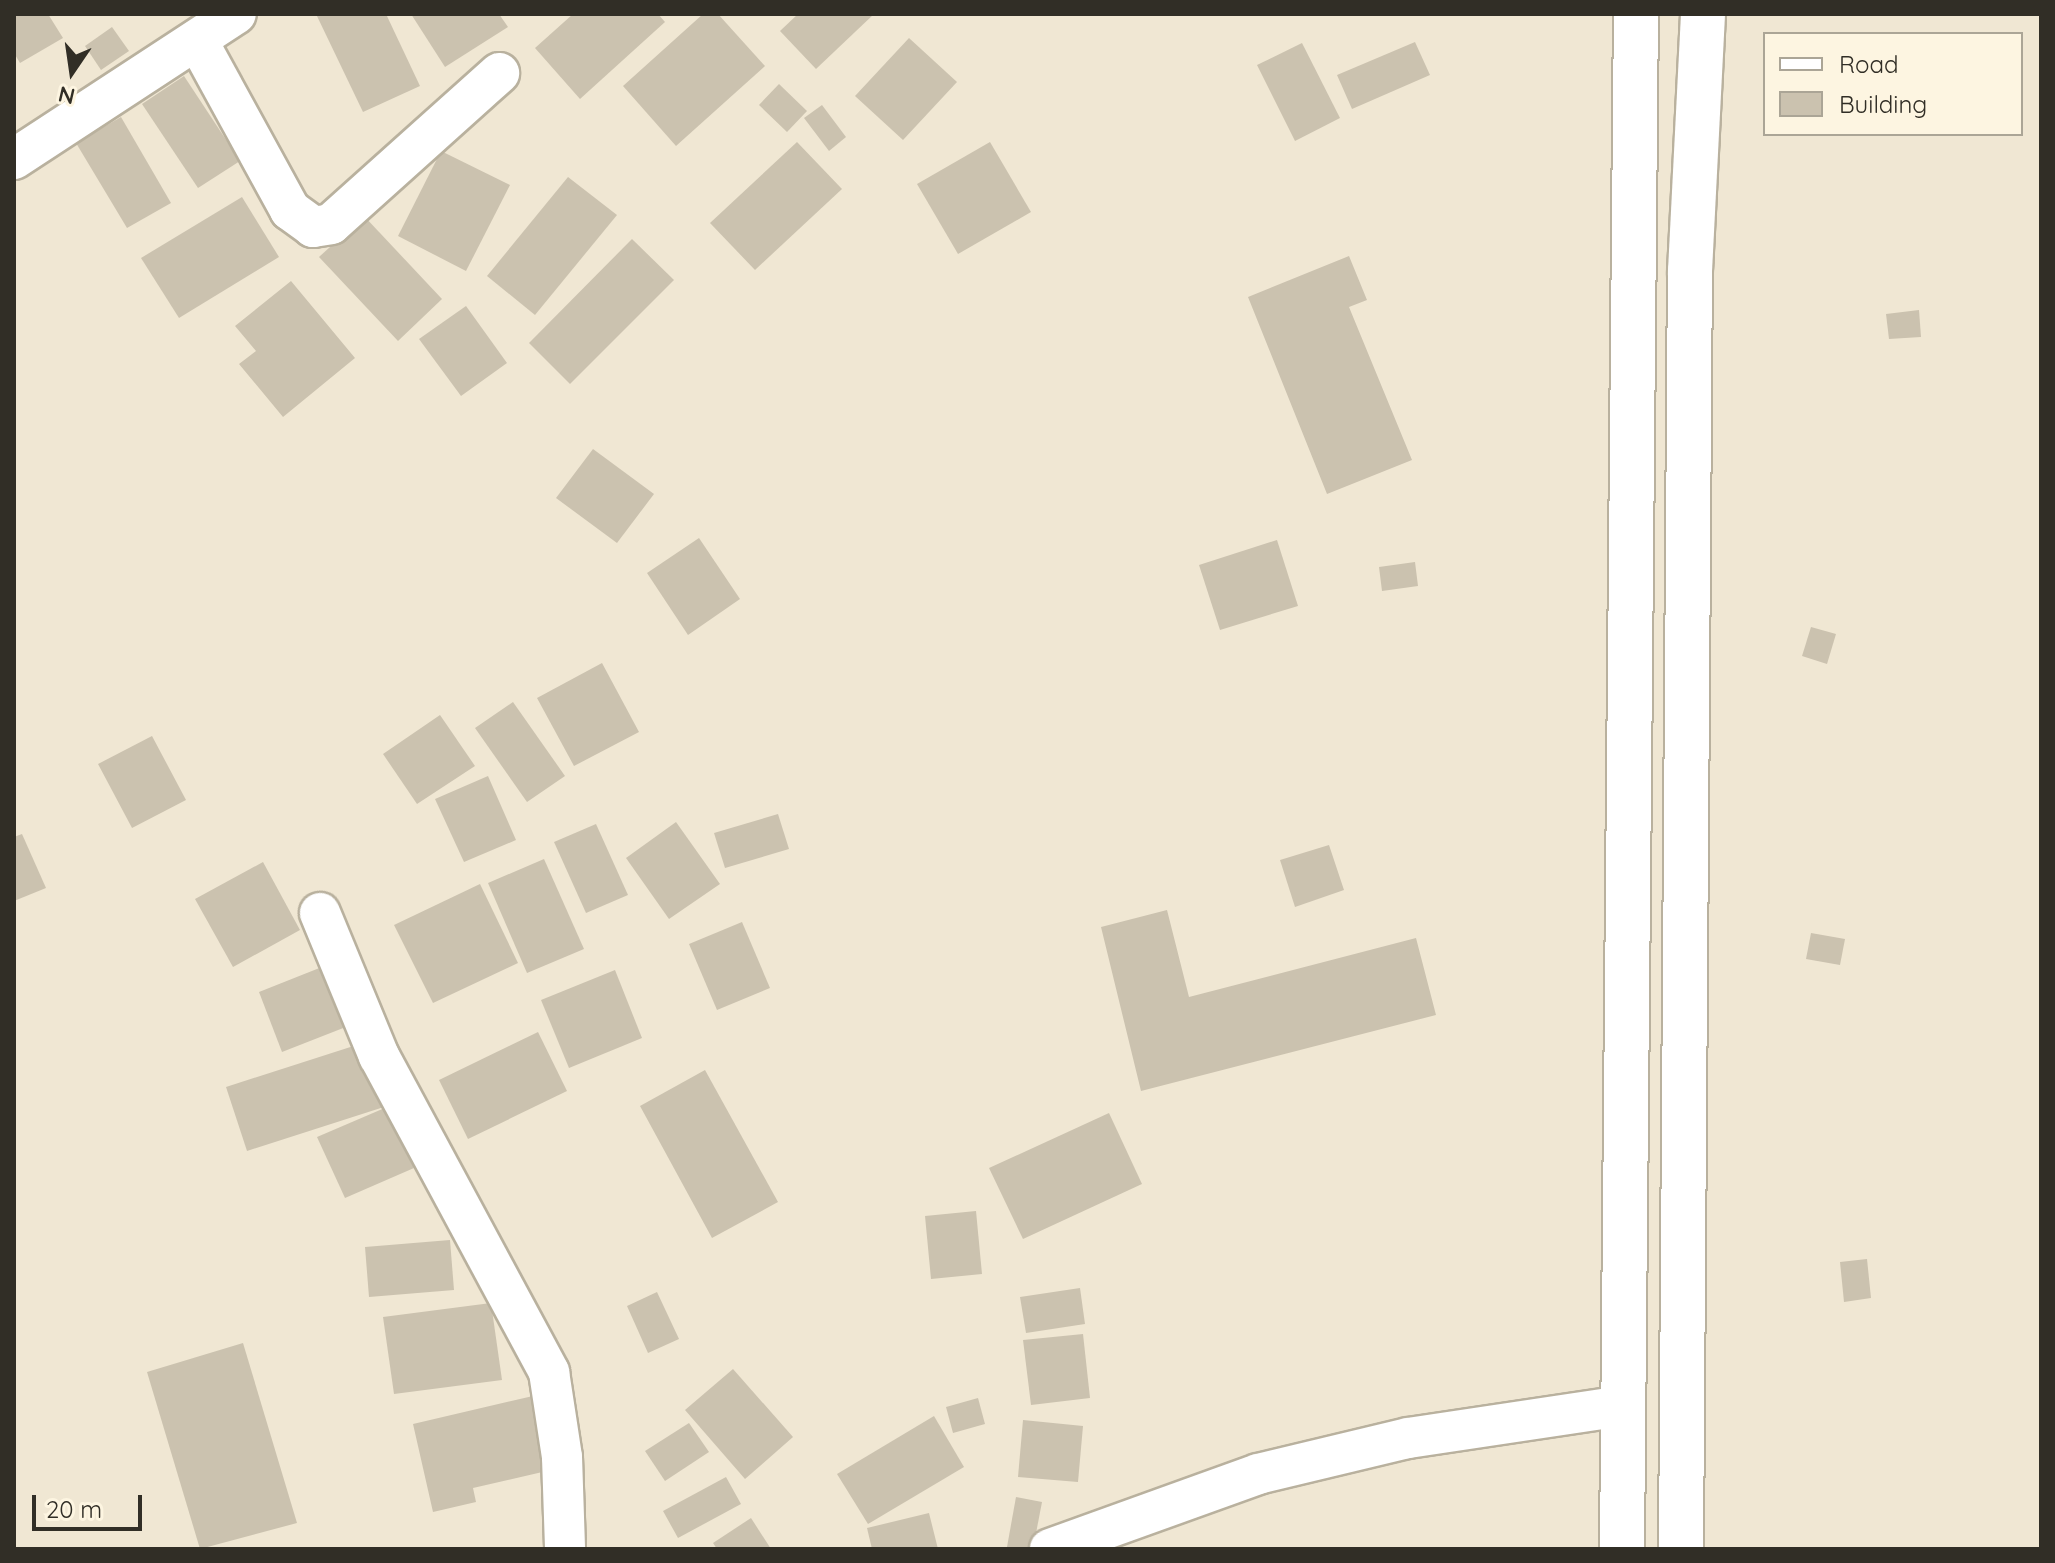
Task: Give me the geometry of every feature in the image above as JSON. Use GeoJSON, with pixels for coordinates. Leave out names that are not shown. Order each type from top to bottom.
{"type":"FeatureCollection","features":[{"type":"Feature","properties":{"kind":"highway"},"geometry":{"type":"LineString","coordinates":[[1622,1549],[1636,14]]}},
{"type":"Feature","properties":{"kind":"highway"},"geometry":{"type":"LineString","coordinates":[[1681,1549],[1690,271],[1703,14]]}},
{"type":"Feature","properties":{"kind":"street"},"geometry":{"type":"LineString","coordinates":[[14,159],[236,14]]}},
{"type":"Feature","properties":{"kind":"street"},"geometry":{"type":"LineString","coordinates":[[197,40],[290,210],[313,227],[331,224],[499,73]]}},
{"type":"Feature","properties":{"kind":"street"},"geometry":{"type":"LineString","coordinates":[[320,913],[379,1056],[549,1372],[562,1457],[565,1549]]}},
{"type":"Feature","properties":{"kind":"street"},"geometry":{"type":"LineString","coordinates":[[1050,1549],[1130,1516],[1273,1470],[1408,1438],[1623,1406]]}},
{"type":"Feature","properties":{"kind":"building"},"geometry":{"type":"Polygon","coordinates":[[[14,14],[48,14],[63,38],[20,63],[14,53],[14,14]]]}},
{"type":"Feature","properties":{"kind":"building"},"geometry":{"type":"Polygon","coordinates":[[[316,14],[386,14],[420,86],[363,112],[316,14]]]}},
{"type":"Feature","properties":{"kind":"building"},"geometry":{"type":"Polygon","coordinates":[[[411,14],[499,14],[508,27],[445,67],[411,14]]]}},
{"type":"Feature","properties":{"kind":"building"},"geometry":{"type":"Polygon","coordinates":[[[573,14],[658,14],[665,22],[580,99],[535,48],[573,14]]]}},
{"type":"Feature","properties":{"kind":"building"},"geometry":{"type":"Polygon","coordinates":[[[703,14],[718,14],[765,66],[676,146],[623,86],[703,14]]]}},
{"type":"Feature","properties":{"kind":"building"},"geometry":{"type":"Polygon","coordinates":[[[798,14],[874,14],[816,69],[780,31],[798,14]]]}},
{"type":"Feature","properties":{"kind":"building"},"geometry":{"type":"Polygon","coordinates":[[[112,27],[129,51],[101,70],[85,46],[112,27]]]}},
{"type":"Feature","properties":{"kind":"building"},"geometry":{"type":"Polygon","coordinates":[[[909,38],[957,82],[903,140],[855,96],[909,38]]]}},
{"type":"Feature","properties":{"kind":"building"},"geometry":{"type":"Polygon","coordinates":[[[1415,42],[1430,75],[1352,109],[1337,75],[1415,42]]]}},
{"type":"Feature","properties":{"kind":"building"},"geometry":{"type":"Polygon","coordinates":[[[1302,43],[1340,118],[1295,141],[1257,65],[1302,43]]]}},
{"type":"Feature","properties":{"kind":"building"},"geometry":{"type":"Polygon","coordinates":[[[184,76],[240,161],[198,188],[142,104],[184,76]]]}},
{"type":"Feature","properties":{"kind":"building"},"geometry":{"type":"Polygon","coordinates":[[[779,84],[807,111],[787,132],[759,105],[779,84]]]}},
{"type":"Feature","properties":{"kind":"building"},"geometry":{"type":"Polygon","coordinates":[[[822,105],[846,137],[829,151],[804,118],[822,105]]]}},
{"type":"Feature","properties":{"kind":"building"},"geometry":{"type":"Polygon","coordinates":[[[121,117],[171,203],[127,228],[76,143],[121,117]]]}},
{"type":"Feature","properties":{"kind":"building"},"geometry":{"type":"Polygon","coordinates":[[[797,142],[842,189],[755,270],[710,223],[797,142]]]}},
{"type":"Feature","properties":{"kind":"building"},"geometry":{"type":"Polygon","coordinates":[[[990,142],[1031,212],[958,254],[917,184],[990,142]]]}},
{"type":"Feature","properties":{"kind":"building"},"geometry":{"type":"Polygon","coordinates":[[[441,151],[510,185],[466,271],[398,236],[441,151]]]}},
{"type":"Feature","properties":{"kind":"building"},"geometry":{"type":"Polygon","coordinates":[[[568,177],[617,215],[535,315],[487,276],[568,177]]]}},
{"type":"Feature","properties":{"kind":"building"},"geometry":{"type":"Polygon","coordinates":[[[242,197],[279,257],[179,318],[141,258],[242,197]]]}},
{"type":"Feature","properties":{"kind":"building"},"geometry":{"type":"Polygon","coordinates":[[[364,216],[442,299],[398,341],[319,257],[364,216]]]}},
{"type":"Feature","properties":{"kind":"building"},"geometry":{"type":"Polygon","coordinates":[[[632,239],[674,280],[570,384],[529,343],[632,239]]]}},
{"type":"Feature","properties":{"kind":"building"},"geometry":{"type":"Polygon","coordinates":[[[1349,256],[1367,300],[1349,307],[1412,460],[1327,494],[1248,297],[1349,256]]]}},
{"type":"Feature","properties":{"kind":"building"},"geometry":{"type":"Polygon","coordinates":[[[291,281],[355,358],[283,417],[239,364],[256,351],[235,326],[291,281]]]}},
{"type":"Feature","properties":{"kind":"building"},"geometry":{"type":"Polygon","coordinates":[[[466,306],[507,363],[461,396],[419,339],[466,306]]]}},
{"type":"Feature","properties":{"kind":"building"},"geometry":{"type":"Polygon","coordinates":[[[1919,310],[1921,337],[1889,339],[1886,314],[1919,310]]]}},
{"type":"Feature","properties":{"kind":"building"},"geometry":{"type":"Polygon","coordinates":[[[593,449],[654,494],[617,543],[556,498],[593,449]]]}},
{"type":"Feature","properties":{"kind":"building"},"geometry":{"type":"Polygon","coordinates":[[[699,538],[740,599],[688,635],[647,573],[699,538]]]}},
{"type":"Feature","properties":{"kind":"building"},"geometry":{"type":"Polygon","coordinates":[[[1277,540],[1298,606],[1220,630],[1199,565],[1277,540]]]}},
{"type":"Feature","properties":{"kind":"building"},"geometry":{"type":"Polygon","coordinates":[[[1415,562],[1418,586],[1382,591],[1379,567],[1415,562]]]}},
{"type":"Feature","properties":{"kind":"building"},"geometry":{"type":"Polygon","coordinates":[[[1811,627],[1836,634],[1827,664],[1802,656],[1811,627]]]}},
{"type":"Feature","properties":{"kind":"building"},"geometry":{"type":"Polygon","coordinates":[[[602,663],[639,732],[574,766],[537,698],[602,663]]]}},
{"type":"Feature","properties":{"kind":"building"},"geometry":{"type":"Polygon","coordinates":[[[513,702],[565,776],[527,802],[475,728],[513,702]]]}},
{"type":"Feature","properties":{"kind":"building"},"geometry":{"type":"Polygon","coordinates":[[[440,715],[475,766],[417,804],[383,754],[440,715]]]}},
{"type":"Feature","properties":{"kind":"building"},"geometry":{"type":"Polygon","coordinates":[[[152,736],[186,800],[132,828],[98,764],[152,736]]]}},
{"type":"Feature","properties":{"kind":"building"},"geometry":{"type":"Polygon","coordinates":[[[488,776],[516,840],[464,862],[435,799],[488,776]]]}},
{"type":"Feature","properties":{"kind":"building"},"geometry":{"type":"Polygon","coordinates":[[[778,814],[789,849],[725,868],[714,833],[778,814]]]}},
{"type":"Feature","properties":{"kind":"building"},"geometry":{"type":"Polygon","coordinates":[[[676,822],[720,884],[669,919],[626,858],[676,822]]]}},
{"type":"Feature","properties":{"kind":"building"},"geometry":{"type":"Polygon","coordinates":[[[596,824],[628,895],[586,913],[554,842],[596,824]]]}},
{"type":"Feature","properties":{"kind":"building"},"geometry":{"type":"Polygon","coordinates":[[[22,834],[46,888],[14,901],[14,837],[22,834]]]}},
{"type":"Feature","properties":{"kind":"building"},"geometry":{"type":"Polygon","coordinates":[[[1329,845],[1344,890],[1295,907],[1280,860],[1329,845]]]}},
{"type":"Feature","properties":{"kind":"building"},"geometry":{"type":"Polygon","coordinates":[[[544,859],[584,949],[527,973],[488,883],[544,859]]]}},
{"type":"Feature","properties":{"kind":"building"},"geometry":{"type":"Polygon","coordinates":[[[263,862],[300,930],[233,967],[195,899],[263,862]]]}},
{"type":"Feature","properties":{"kind":"building"},"geometry":{"type":"Polygon","coordinates":[[[480,884],[518,963],[433,1003],[394,925],[480,884]]]}},
{"type":"Feature","properties":{"kind":"building"},"geometry":{"type":"Polygon","coordinates":[[[1167,910],[1189,997],[1416,938],[1436,1015],[1141,1091],[1101,927],[1167,910]]]}},
{"type":"Feature","properties":{"kind":"building"},"geometry":{"type":"Polygon","coordinates":[[[742,922],[770,988],[717,1010],[689,944],[742,922]]]}},
{"type":"Feature","properties":{"kind":"building"},"geometry":{"type":"Polygon","coordinates":[[[1811,933],[1845,939],[1840,965],[1806,959],[1811,933]]]}},
{"type":"Feature","properties":{"kind":"building"},"geometry":{"type":"Polygon","coordinates":[[[332,963],[356,1023],[282,1052],[259,992],[332,963]]]}},
{"type":"Feature","properties":{"kind":"building"},"geometry":{"type":"Polygon","coordinates":[[[615,970],[642,1038],[569,1068],[541,1000],[615,970]]]}},
{"type":"Feature","properties":{"kind":"building"},"geometry":{"type":"Polygon","coordinates":[[[538,1032],[567,1091],[468,1139],[439,1080],[538,1032]]]}},
{"type":"Feature","properties":{"kind":"building"},"geometry":{"type":"Polygon","coordinates":[[[366,1042],[387,1106],[247,1151],[226,1087],[366,1042]]]}},
{"type":"Feature","properties":{"kind":"building"},"geometry":{"type":"Polygon","coordinates":[[[705,1070],[778,1202],[712,1238],[640,1106],[705,1070]]]}},
{"type":"Feature","properties":{"kind":"building"},"geometry":{"type":"Polygon","coordinates":[[[387,1107],[414,1168],[345,1198],[317,1137],[387,1107]]]}},
{"type":"Feature","properties":{"kind":"building"},"geometry":{"type":"Polygon","coordinates":[[[1109,1113],[1142,1184],[1023,1239],[989,1168],[1109,1113]]]}},
{"type":"Feature","properties":{"kind":"building"},"geometry":{"type":"Polygon","coordinates":[[[976,1211],[982,1274],[931,1279],[925,1216],[976,1211]]]}},
{"type":"Feature","properties":{"kind":"building"},"geometry":{"type":"Polygon","coordinates":[[[450,1240],[454,1290],[369,1297],[365,1247],[450,1240]]]}},
{"type":"Feature","properties":{"kind":"building"},"geometry":{"type":"Polygon","coordinates":[[[1867,1259],[1871,1298],[1844,1302],[1840,1262],[1867,1259]]]}},
{"type":"Feature","properties":{"kind":"building"},"geometry":{"type":"Polygon","coordinates":[[[1080,1288],[1085,1324],[1026,1333],[1020,1297],[1080,1288]]]}},
{"type":"Feature","properties":{"kind":"building"},"geometry":{"type":"Polygon","coordinates":[[[657,1292],[679,1339],[648,1353],[627,1306],[657,1292]]]}},
{"type":"Feature","properties":{"kind":"building"},"geometry":{"type":"Polygon","coordinates":[[[491,1303],[502,1380],[394,1394],[383,1317],[491,1303]]]}},
{"type":"Feature","properties":{"kind":"building"},"geometry":{"type":"Polygon","coordinates":[[[1083,1334],[1090,1398],[1031,1405],[1023,1340],[1083,1334]]]}},
{"type":"Feature","properties":{"kind":"building"},"geometry":{"type":"Polygon","coordinates":[[[243,1343],[297,1523],[200,1549],[147,1372],[243,1343]]]}},
{"type":"Feature","properties":{"kind":"building"},"geometry":{"type":"Polygon","coordinates":[[[733,1369],[793,1437],[745,1479],[685,1410],[733,1369]]]}},
{"type":"Feature","properties":{"kind":"building"},"geometry":{"type":"Polygon","coordinates":[[[533,1396],[551,1470],[473,1488],[476,1502],[433,1512],[413,1424],[533,1396]]]}},
{"type":"Feature","properties":{"kind":"building"},"geometry":{"type":"Polygon","coordinates":[[[978,1398],[985,1424],[953,1433],[946,1407],[978,1398]]]}},
{"type":"Feature","properties":{"kind":"building"},"geometry":{"type":"Polygon","coordinates":[[[934,1416],[964,1467],[868,1524],[837,1474],[934,1416]]]}},
{"type":"Feature","properties":{"kind":"building"},"geometry":{"type":"Polygon","coordinates":[[[1023,1420],[1083,1426],[1078,1482],[1018,1477],[1023,1420]]]}},
{"type":"Feature","properties":{"kind":"building"},"geometry":{"type":"Polygon","coordinates":[[[689,1423],[709,1452],[665,1481],[645,1451],[689,1423]]]}},
{"type":"Feature","properties":{"kind":"building"},"geometry":{"type":"Polygon","coordinates":[[[726,1477],[741,1504],[678,1538],[663,1511],[726,1477]]]}},
{"type":"Feature","properties":{"kind":"building"},"geometry":{"type":"Polygon","coordinates":[[[1016,1497],[1042,1502],[1033,1549],[1007,1547],[1016,1497]]]}},
{"type":"Feature","properties":{"kind":"building"},"geometry":{"type":"Polygon","coordinates":[[[929,1513],[938,1549],[872,1549],[867,1528],[929,1513]]]}},
{"type":"Feature","properties":{"kind":"building"},"geometry":{"type":"Polygon","coordinates":[[[751,1518],[771,1549],[717,1549],[713,1543],[751,1518]]]}}]}
